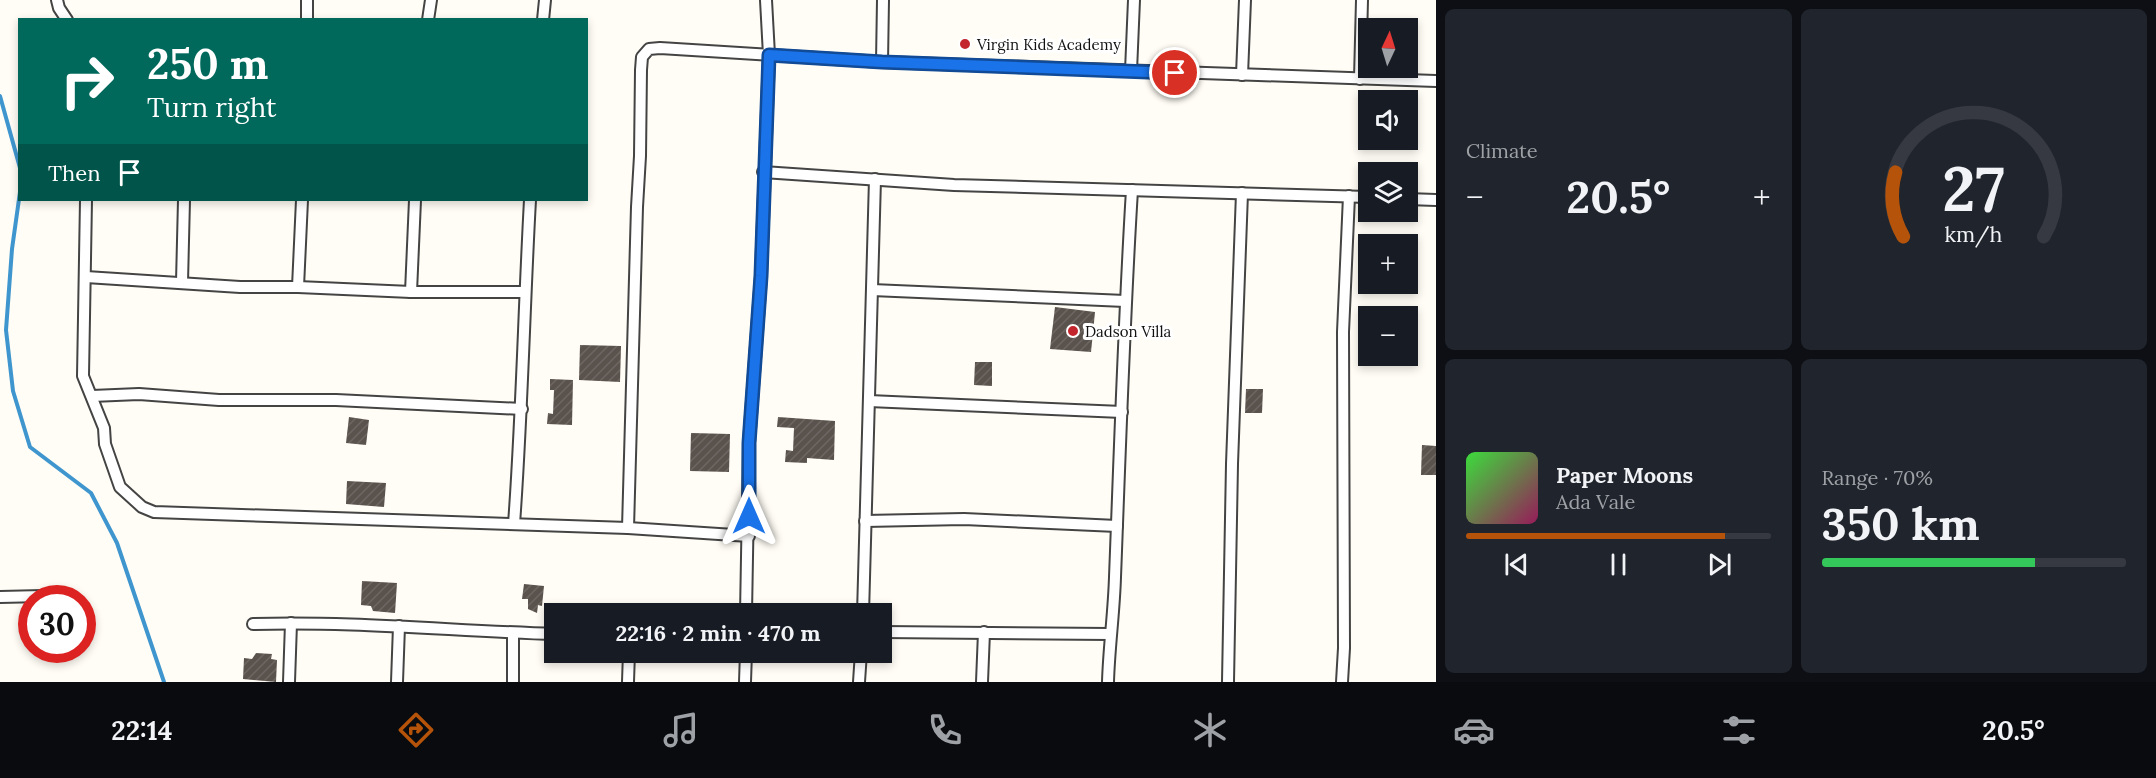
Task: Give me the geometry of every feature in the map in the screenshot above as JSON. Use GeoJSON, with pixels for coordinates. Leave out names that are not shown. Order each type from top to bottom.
{"type":"FeatureCollection","features":[{"type":"Feature","properties":{"kind":"street"},"geometry":{"type":"LineString","coordinates":[[57,0],[66,18]]}},
{"type":"Feature","properties":{"kind":"street"},"geometry":{"type":"LineString","coordinates":[[307,0],[307,18]]}},
{"type":"Feature","properties":{"kind":"street"},"geometry":{"type":"LineString","coordinates":[[428,18],[431,0]]}},
{"type":"Feature","properties":{"kind":"street"},"geometry":{"type":"LineString","coordinates":[[543,18],[545,0]]}},
{"type":"Feature","properties":{"kind":"street"},"geometry":{"type":"LineString","coordinates":[[746,603],[749,443],[761,276],[769,55],[766,0]]}},
{"type":"Feature","properties":{"kind":"street"},"geometry":{"type":"LineString","coordinates":[[882,62],[883,0]]}},
{"type":"Feature","properties":{"kind":"street"},"geometry":{"type":"LineString","coordinates":[[1131,71],[1134,0]]}},
{"type":"Feature","properties":{"kind":"street"},"geometry":{"type":"LineString","coordinates":[[1242,75],[1245,0]]}},
{"type":"Feature","properties":{"kind":"street"},"geometry":{"type":"LineString","coordinates":[[1360,79],[1362,0]]}},
{"type":"Feature","properties":{"kind":"street"},"geometry":{"type":"LineString","coordinates":[[628,528],[642,57],[650,49],[882,62],[1436,81]]}},
{"type":"Feature","properties":{"kind":"street"},"geometry":{"type":"LineString","coordinates":[[763,172],[954,185],[1358,196]]}},
{"type":"Feature","properties":{"kind":"street"},"geometry":{"type":"LineString","coordinates":[[863,603],[875,179]]}},
{"type":"Feature","properties":{"kind":"street"},"geometry":{"type":"LineString","coordinates":[[1108,682],[1115,586],[1125,301],[1132,190]]}},
{"type":"Feature","properties":{"kind":"street"},"geometry":{"type":"LineString","coordinates":[[1228,682],[1232,464],[1242,193]]}},
{"type":"Feature","properties":{"kind":"street"},"geometry":{"type":"LineString","coordinates":[[1342,682],[1344,648],[1343,332],[1349,196]]}},
{"type":"Feature","properties":{"kind":"street"},"geometry":{"type":"LineString","coordinates":[[1418,199],[1436,200]]}},
{"type":"Feature","properties":{"kind":"street"},"geometry":{"type":"LineString","coordinates":[[86,201],[83,376],[104,428],[108,452],[120,487],[142,507],[154,512],[453,524],[628,528],[749,536]]}},
{"type":"Feature","properties":{"kind":"street"},"geometry":{"type":"LineString","coordinates":[[182,282],[184,201]]}},
{"type":"Feature","properties":{"kind":"street"},"geometry":{"type":"LineString","coordinates":[[298,287],[302,201]]}},
{"type":"Feature","properties":{"kind":"street"},"geometry":{"type":"LineString","coordinates":[[411,292],[415,201]]}},
{"type":"Feature","properties":{"kind":"street"},"geometry":{"type":"LineString","coordinates":[[514,524],[522,409],[530,201]]}},
{"type":"Feature","properties":{"kind":"street"},"geometry":{"type":"LineString","coordinates":[[86,277],[240,287],[411,292],[525,292]]}},
{"type":"Feature","properties":{"kind":"street"},"geometry":{"type":"LineString","coordinates":[[872,290],[1125,301]]}},
{"type":"Feature","properties":{"kind":"street"},"geometry":{"type":"LineString","coordinates":[[92,396],[139,394],[219,400],[336,400],[522,409]]}},
{"type":"Feature","properties":{"kind":"street"},"geometry":{"type":"LineString","coordinates":[[868,401],[1122,412]]}},
{"type":"Feature","properties":{"kind":"street"},"geometry":{"type":"LineString","coordinates":[[865,521],[964,519],[1117,526]]}},
{"type":"Feature","properties":{"kind":"street"},"geometry":{"type":"LineString","coordinates":[[0,597],[18,597]]}},
{"type":"Feature","properties":{"kind":"street"},"geometry":{"type":"LineString","coordinates":[[289,682],[291,623]]}},
{"type":"Feature","properties":{"kind":"street"},"geometry":{"type":"LineString","coordinates":[[253,624],[399,626],[544,634]]}},
{"type":"Feature","properties":{"kind":"street"},"geometry":{"type":"LineString","coordinates":[[397,682],[399,626]]}},
{"type":"Feature","properties":{"kind":"street"},"geometry":{"type":"LineString","coordinates":[[892,632],[1110,634]]}},
{"type":"Feature","properties":{"kind":"street"},"geometry":{"type":"LineString","coordinates":[[982,682],[984,632]]}},
{"type":"Feature","properties":{"kind":"street"},"geometry":{"type":"LineString","coordinates":[[513,633],[513,682]]}},
{"type":"Feature","properties":{"kind":"street"},"geometry":{"type":"LineString","coordinates":[[628,682],[629,663]]}},
{"type":"Feature","properties":{"kind":"street"},"geometry":{"type":"LineString","coordinates":[[745,682],[746,663]]}},
{"type":"Feature","properties":{"kind":"street"},"geometry":{"type":"LineString","coordinates":[[859,682],[860,663]]}},
{"type":"Feature","properties":{"kind":"building","name":"Dadson Villa"},"geometry":{"type":"Polygon","coordinates":[[[1055,307],[1095,312],[1091,352],[1050,349],[1055,307]]]}},
{"type":"Feature","properties":{"kind":"building"},"geometry":{"type":"Polygon","coordinates":[[[580,345],[621,346],[620,382],[579,380],[580,345]]]}},
{"type":"Feature","properties":{"kind":"building"},"geometry":{"type":"Polygon","coordinates":[[[975,362],[992,362],[992,386],[974,385],[975,362]]]}},
{"type":"Feature","properties":{"kind":"building"},"geometry":{"type":"Polygon","coordinates":[[[550,379],[573,380],[572,425],[547,424],[548,413],[553,414],[554,390],[550,390],[550,379]]]}},
{"type":"Feature","properties":{"kind":"building"},"geometry":{"type":"Polygon","coordinates":[[[1246,389],[1263,389],[1262,413],[1245,413],[1246,389]]]}},
{"type":"Feature","properties":{"kind":"building"},"geometry":{"type":"Polygon","coordinates":[[[349,417],[369,420],[366,445],[346,443],[349,417]]]}},
{"type":"Feature","properties":{"kind":"building"},"geometry":{"type":"Polygon","coordinates":[[[778,417],[835,421],[834,460],[807,458],[807,463],[785,462],[786,450],[793,451],[794,428],[777,427],[778,417]]]}},
{"type":"Feature","properties":{"kind":"building"},"geometry":{"type":"Polygon","coordinates":[[[691,433],[730,434],[729,472],[690,471],[691,433]]]}},
{"type":"Feature","properties":{"kind":"building"},"geometry":{"type":"Polygon","coordinates":[[[1422,445],[1436,446],[1436,475],[1421,475],[1422,445]]]}},
{"type":"Feature","properties":{"kind":"building"},"geometry":{"type":"Polygon","coordinates":[[[347,481],[386,483],[384,507],[346,504],[347,481]]]}},
{"type":"Feature","properties":{"kind":"building"},"geometry":{"type":"Polygon","coordinates":[[[362,581],[397,583],[395,613],[373,611],[371,606],[361,605],[362,581]]]}},
{"type":"Feature","properties":{"kind":"building"},"geometry":{"type":"Polygon","coordinates":[[[524,584],[544,586],[542,606],[538,605],[537,613],[528,609],[528,599],[522,599],[524,584]]]}},
{"type":"Feature","properties":{"kind":"building"},"geometry":{"type":"Polygon","coordinates":[[[256,653],[272,654],[271,659],[277,660],[276,682],[243,679],[244,658],[252,659],[256,653]]]}},
{"type":"Feature","properties":{"kind":"waterway"},"geometry":{"type":"LineString","coordinates":[[0,96],[18,161]]}},
{"type":"Feature","properties":{"kind":"waterway"},"geometry":{"type":"LineString","coordinates":[[19,201],[12,249],[6,330],[13,391],[30,447],[91,493],[117,543],[164,682]]}},
{"type":"Feature","properties":{"kind":"place","name":"Virgin Kids Academy"},"geometry":{"type":"Point","coordinates":[965,44]}},
{"type":"Feature","properties":{"kind":"place","name":"Dadson Villa"},"geometry":{"type":"Point","coordinates":[1073,331]}},
{"type":"Feature","properties":{"kind":"route"},"geometry":{"type":"LineString","coordinates":[[749,516],[749,443],[761,276],[769,55],[882,62],[1175,73]]}}]}
